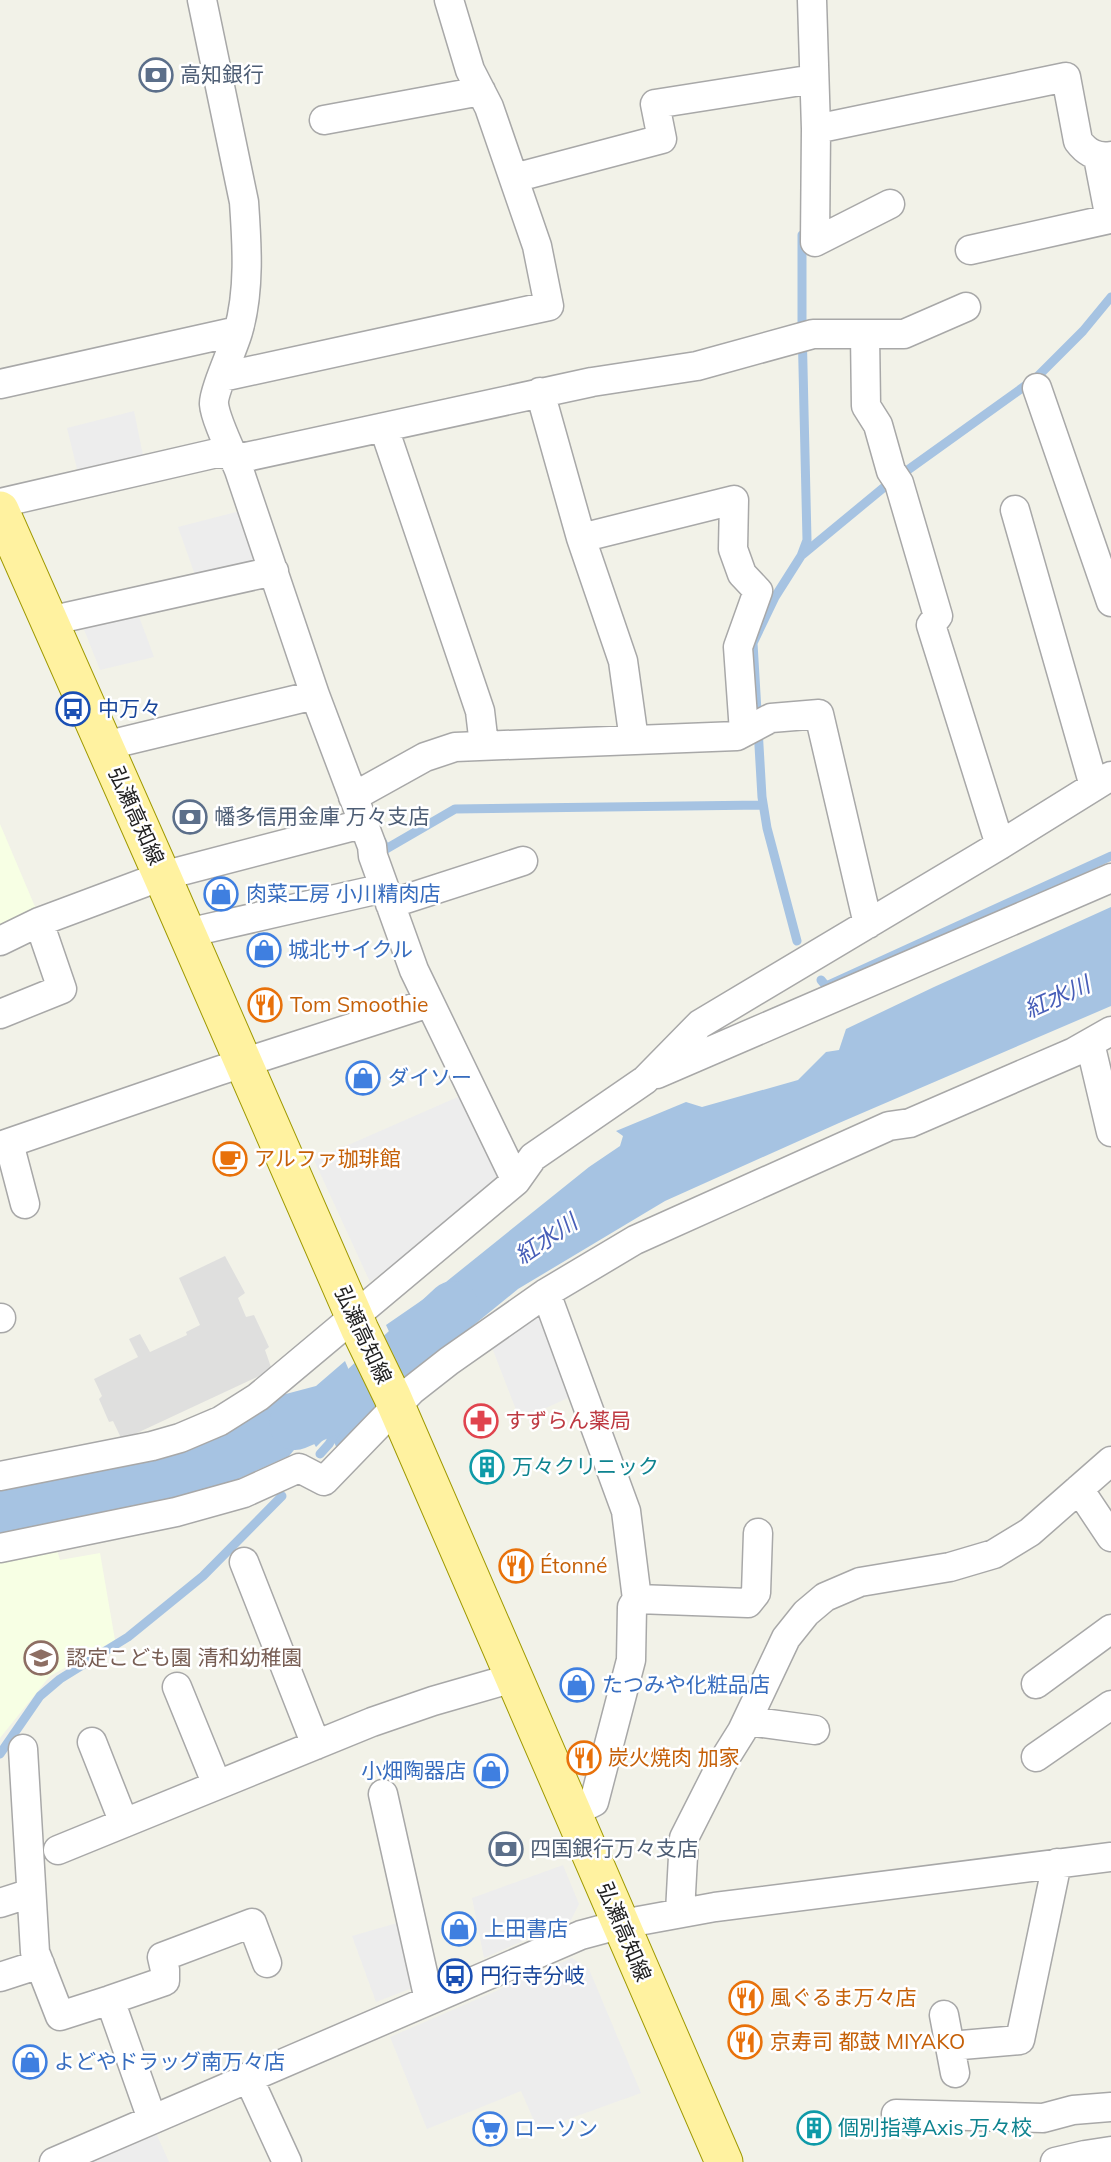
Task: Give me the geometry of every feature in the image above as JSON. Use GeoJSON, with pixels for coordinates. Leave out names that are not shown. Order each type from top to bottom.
{"type":"FeatureCollection","features":[{"type":"Feature","properties":{"kind":"main road","name":"弘瀬高知線"},"geometry":{"type":"LineString","coordinates":[[0,510],[393,1401],[724,2162]]}},
{"type":"Feature","properties":{"kind":"street"},"geometry":{"type":"LineString","coordinates":[[202,0],[244,202],[247,235],[244,301],[238,331],[214,403],[414,970],[516,1181]]}},
{"type":"Feature","properties":{"kind":"street"},"geometry":{"type":"LineString","coordinates":[[222,377],[549,306],[537,246],[489,107],[470,70],[449,0]]}},
{"type":"Feature","properties":{"kind":"street"},"geometry":{"type":"LineString","coordinates":[[812,0],[816,129],[815,242],[890,204]]}},
{"type":"Feature","properties":{"kind":"street"},"geometry":{"type":"LineString","coordinates":[[816,129],[1066,77],[1078,141],[1082,147],[1105,156],[1110,219],[970,250]]}},
{"type":"Feature","properties":{"kind":"street"},"geometry":{"type":"LineString","coordinates":[[514,178],[662,139],[655,104],[814,79]]}},
{"type":"Feature","properties":{"kind":"street"},"geometry":{"type":"LineString","coordinates":[[324,120],[481,91]]}},
{"type":"Feature","properties":{"kind":"street"},"geometry":{"type":"LineString","coordinates":[[0,503],[217,453],[246,457],[540,392],[697,366],[813,334],[904,334],[966,307]]}},
{"type":"Feature","properties":{"kind":"street"},"geometry":{"type":"LineString","coordinates":[[0,384],[238,331]]}},
{"type":"Feature","properties":{"kind":"street"},"geometry":{"type":"LineString","coordinates":[[865,334],[866,405],[878,425],[891,471],[899,483],[938,616],[931,625],[1000,845]]}},
{"type":"Feature","properties":{"kind":"street"},"geometry":{"type":"LineString","coordinates":[[1037,388],[1111,602]]}},
{"type":"Feature","properties":{"kind":"street"},"geometry":{"type":"LineString","coordinates":[[540,392],[581,538],[623,661],[634,740]]}},
{"type":"Feature","properties":{"kind":"street"},"geometry":{"type":"LineString","coordinates":[[384,428],[480,711],[484,745]]}},
{"type":"Feature","properties":{"kind":"street"},"geometry":{"type":"LineString","coordinates":[[581,538],[734,500],[733,549],[742,574],[758,591],[738,647],[753,727]]}},
{"type":"Feature","properties":{"kind":"street"},"geometry":{"type":"LineString","coordinates":[[0,1476],[158,1444],[220,1421],[277,1383],[357,1323],[516,1181],[533,1157],[645,1080],[700,1024],[1102,781],[1016,510]]}},
{"type":"Feature","properties":{"kind":"street"},"geometry":{"type":"LineString","coordinates":[[49,621],[274,571]]}},
{"type":"Feature","properties":{"kind":"street"},"geometry":{"type":"LineString","coordinates":[[104,746],[315,695]]}},
{"type":"Feature","properties":{"kind":"street"},"geometry":{"type":"LineString","coordinates":[[353,797],[425,757],[455,747],[737,736],[771,718],[819,714],[868,924]]}},
{"type":"Feature","properties":{"kind":"street"},"geometry":{"type":"LineString","coordinates":[[0,941],[39,922],[162,876],[362,824]]}},
{"type":"Feature","properties":{"kind":"street"},"geometry":{"type":"LineString","coordinates":[[187,933],[387,896],[523,861]]}},
{"type":"Feature","properties":{"kind":"street"},"geometry":{"type":"LineString","coordinates":[[645,1080],[1111,878]]}},
{"type":"Feature","properties":{"kind":"street"},"geometry":{"type":"LineString","coordinates":[[0,1014],[62,989],[39,922]]}},
{"type":"Feature","properties":{"kind":"street"},"geometry":{"type":"LineString","coordinates":[[25,1204],[5,1145],[429,1003]]}},
{"type":"Feature","properties":{"kind":"street"},"geometry":{"type":"LineString","coordinates":[[0,1548],[166,1514],[244,1493],[299,1468],[324,1481],[393,1401],[546,1293],[635,1240],[889,1126],[909,1123],[1100,1037],[1111,1132]]}},
{"type":"Feature","properties":{"kind":"street"},"geometry":{"type":"LineString","coordinates":[[546,1293],[626,1511],[637,1600],[632,1607],[631,1660],[594,1801],[572,1812]]}},
{"type":"Feature","properties":{"kind":"street"},"geometry":{"type":"LineString","coordinates":[[680,1912],[684,1838],[747,1721],[786,1638],[806,1613],[825,1597],[860,1582],[950,1567],[994,1554],[1030,1532],[1111,1461]]}},
{"type":"Feature","properties":{"kind":"street"},"geometry":{"type":"LineString","coordinates":[[1079,1489],[1111,1536]]}},
{"type":"Feature","properties":{"kind":"street"},"geometry":{"type":"LineString","coordinates":[[637,1600],[748,1603],[756,1593],[758,1533]]}},
{"type":"Feature","properties":{"kind":"street"},"geometry":{"type":"LineString","coordinates":[[244,1562],[316,1745]]}},
{"type":"Feature","properties":{"kind":"street"},"geometry":{"type":"LineString","coordinates":[[1036,1684],[1111,1629]]}},
{"type":"Feature","properties":{"kind":"street"},"geometry":{"type":"LineString","coordinates":[[58,1850],[397,1713],[513,1678]]}},
{"type":"Feature","properties":{"kind":"street"},"geometry":{"type":"LineString","coordinates":[[177,1687],[217,1785]]}},
{"type":"Feature","properties":{"kind":"street"},"geometry":{"type":"LineString","coordinates":[[1036,1757],[1111,1705]]}},
{"type":"Feature","properties":{"kind":"street"},"geometry":{"type":"LineString","coordinates":[[747,1721],[815,1730]]}},
{"type":"Feature","properties":{"kind":"street"},"geometry":{"type":"LineString","coordinates":[[92,1742],[124,1823]]}},
{"type":"Feature","properties":{"kind":"street"},"geometry":{"type":"LineString","coordinates":[[23,1749],[35,1952],[60,2015],[165,1981],[162,1957],[252,1923],[267,1963]]}},
{"type":"Feature","properties":{"kind":"street"},"geometry":{"type":"LineString","coordinates":[[383,1794],[429,2000]]}},
{"type":"Feature","properties":{"kind":"street"},"geometry":{"type":"LineString","coordinates":[[54,2162],[581,1935],[680,1912],[1111,1857]]}},
{"type":"Feature","properties":{"kind":"street"},"geometry":{"type":"LineString","coordinates":[[943,2015],[952,2060],[1020,2040],[1057,1863]]}},
{"type":"Feature","properties":{"kind":"street"},"geometry":{"type":"LineString","coordinates":[[0,1903],[31,1893]]}},
{"type":"Feature","properties":{"kind":"street"},"geometry":{"type":"LineString","coordinates":[[0,1977],[40,1964]]}},
{"type":"Feature","properties":{"kind":"street"},"geometry":{"type":"LineString","coordinates":[[110,2000],[152,2119]]}},
{"type":"Feature","properties":{"kind":"street"},"geometry":{"type":"LineString","coordinates":[[248,2077],[287,2162]]}},
{"type":"Feature","properties":{"kind":"street"},"geometry":{"type":"LineString","coordinates":[[895,2114],[1044,2118],[1073,2110],[1111,2107]]}},
{"type":"Feature","properties":{"kind":"street"},"geometry":{"type":"LineString","coordinates":[[1055,2162],[1111,2151]]}},
{"type":"Feature","properties":{"kind":"shaded area"},"geometry":{"type":"Polygon","coordinates":[[[134,411],[144,460],[79,477],[67,428],[134,411]]]}},
{"type":"Feature","properties":{"kind":"shaded area"},"geometry":{"type":"Polygon","coordinates":[[[240,511],[258,563],[196,578],[178,527],[240,511]]]}},
{"type":"Feature","properties":{"kind":"shaded area"},"geometry":{"type":"Polygon","coordinates":[[[137,611],[154,657],[100,670],[81,622],[137,611]]]}},
{"type":"Feature","properties":{"kind":"shaded area"},"geometry":{"type":"Polygon","coordinates":[[[0,824],[36,909],[0,932],[0,824]]]}},
{"type":"Feature","properties":{"kind":"shaded area"},"geometry":{"type":"Polygon","coordinates":[[[460,1096],[504,1182],[370,1282],[314,1160],[460,1096]]]}},
{"type":"Feature","properties":{"kind":"shaded area"},"geometry":{"type":"Polygon","coordinates":[[[225,1256],[245,1293],[238,1298],[246,1317],[254,1315],[269,1347],[265,1350],[272,1370],[122,1440],[113,1421],[109,1422],[94,1379],[138,1357],[129,1339],[140,1334],[150,1352],[187,1335],[186,1332],[200,1325],[179,1278],[225,1256]]]}},
{"type":"Feature","properties":{"kind":"shaded area"},"geometry":{"type":"Polygon","coordinates":[[[540,1309],[570,1397],[520,1420],[491,1345],[540,1309]]]}},
{"type":"Feature","properties":{"kind":"shaded area","name":"認定こども園 清和幼稚園"},"geometry":{"type":"Polygon","coordinates":[[[57,1550],[60,1560],[100,1553],[115,1640],[50,1676],[0,1738],[0,1560],[57,1550]]]}},
{"type":"Feature","properties":{"kind":"shaded area"},"geometry":{"type":"Polygon","coordinates":[[[563,1865],[579,1904],[571,1920],[484,1958],[472,1898],[563,1865]]]}},
{"type":"Feature","properties":{"kind":"shaded area"},"geometry":{"type":"Polygon","coordinates":[[[404,1921],[420,1985],[376,2002],[352,1936],[404,1921]]]}},
{"type":"Feature","properties":{"kind":"shaded area"},"geometry":{"type":"Polygon","coordinates":[[[572,1958],[589,1969],[641,2093],[538,2130],[521,2091],[427,2129],[390,2037],[572,1958]]]}},
{"type":"Feature","properties":{"kind":"shaded area"},"geometry":{"type":"Polygon","coordinates":[[[156,2133],[169,2162],[91,2162],[156,2133]]]}},
{"type":"Feature","properties":{"kind":"water"},"geometry":{"type":"Polygon","coordinates":[[[1111,907],[1111,1006],[665,1201],[518,1289],[410,1377],[386,1325],[431,1294],[589,1167],[620,1146],[623,1136],[616,1131],[686,1102],[702,1107],[798,1080],[826,1052],[839,1050],[846,1029],[1111,907]]]}},
{"type":"Feature","properties":{"kind":"water"},"geometry":{"type":"Polygon","coordinates":[[[345,1361],[370,1419],[338,1451],[330,1433],[316,1447],[313,1442],[236,1480],[182,1501],[0,1538],[0,1489],[236,1426],[282,1395],[316,1386],[345,1361]]]}},
{"type":"Feature","properties":{"kind":"waterway"},"geometry":{"type":"LineString","coordinates":[[797,941],[767,828],[762,797],[753,643],[775,597],[801,556],[807,540],[802,235]]}},
{"type":"Feature","properties":{"kind":"waterway"},"geometry":{"type":"LineString","coordinates":[[905,472],[1036,378],[1083,331],[1111,297]]}},
{"type":"Feature","properties":{"kind":"waterway"},"geometry":{"type":"LineString","coordinates":[[802,555],[888,484]]}},
{"type":"Feature","properties":{"kind":"waterway"},"geometry":{"type":"LineString","coordinates":[[382,841],[386,849],[455,809],[763,805]]}},
{"type":"Feature","properties":{"kind":"waterway"},"geometry":{"type":"LineString","coordinates":[[821,980],[826,986],[1111,856]]}},
{"type":"Feature","properties":{"kind":"waterway","name":"紅水川"},"geometry":{"type":"LineString","coordinates":[[295,1424],[354,1399],[453,1307]]}},
{"type":"Feature","properties":{"kind":"waterway"},"geometry":{"type":"LineString","coordinates":[[320,1454],[338,1428]]}},
{"type":"Feature","properties":{"kind":"waterway"},"geometry":{"type":"LineString","coordinates":[[0,1754],[40,1696],[60,1679],[128,1637],[203,1576],[282,1496]]}},
{"type":"Feature","properties":{"kind":"place","name":"高知銀行"},"geometry":{"type":"Point","coordinates":[156,75]}},
{"type":"Feature","properties":{"kind":"place","name":"中万々"},"geometry":{"type":"Point","coordinates":[73,709]}},
{"type":"Feature","properties":{"kind":"place","name":"幡多信用金庫 万々支店"},"geometry":{"type":"Point","coordinates":[190,817]}},
{"type":"Feature","properties":{"kind":"place","name":"肉菜工房 小川精肉店"},"geometry":{"type":"Point","coordinates":[221,894]}},
{"type":"Feature","properties":{"kind":"place","name":"城北サイクル"},"geometry":{"type":"Point","coordinates":[264,950]}},
{"type":"Feature","properties":{"kind":"place","name":"Tom Smoothie"},"geometry":{"type":"Point","coordinates":[265,1005]}},
{"type":"Feature","properties":{"kind":"place","name":"ダイソー"},"geometry":{"type":"Point","coordinates":[363,1078]}},
{"type":"Feature","properties":{"kind":"place","name":"アルファ珈琲館"},"geometry":{"type":"Point","coordinates":[230,1159]}},
{"type":"Feature","properties":{"kind":"place","name":"すずらん薬局"},"geometry":{"type":"Point","coordinates":[481,1421]}},
{"type":"Feature","properties":{"kind":"place","name":"万々クリニック"},"geometry":{"type":"Point","coordinates":[487,1467]}},
{"type":"Feature","properties":{"kind":"place","name":"Étonné"},"geometry":{"type":"Point","coordinates":[516,1566]}},
{"type":"Feature","properties":{"kind":"place","name":"認定こども園 清和幼稚園"},"geometry":{"type":"Point","coordinates":[41,1658]}},
{"type":"Feature","properties":{"kind":"place","name":"たつみや化粧品店"},"geometry":{"type":"Point","coordinates":[577,1685]}},
{"type":"Feature","properties":{"kind":"place","name":"炭火焼肉 加家"},"geometry":{"type":"Point","coordinates":[584,1758]}},
{"type":"Feature","properties":{"kind":"place","name":"小畑陶器店"},"geometry":{"type":"Point","coordinates":[491,1771]}},
{"type":"Feature","properties":{"kind":"place","name":"四国銀行万々支店"},"geometry":{"type":"Point","coordinates":[506,1849]}},
{"type":"Feature","properties":{"kind":"place","name":"上田書店"},"geometry":{"type":"Point","coordinates":[459,1929]}},
{"type":"Feature","properties":{"kind":"place","name":"円行寺分岐"},"geometry":{"type":"Point","coordinates":[455,1976]}},
{"type":"Feature","properties":{"kind":"place","name":"風ぐるま万々店"},"geometry":{"type":"Point","coordinates":[746,1998]}},
{"type":"Feature","properties":{"kind":"place","name":"京寿司 都鼓 MIYAKO"},"geometry":{"type":"Point","coordinates":[745,2042]}},
{"type":"Feature","properties":{"kind":"place","name":"よどやドラッグ南万々店"},"geometry":{"type":"Point","coordinates":[30,2062]}},
{"type":"Feature","properties":{"kind":"place","name":"個別指導Axis 万々校"},"geometry":{"type":"Point","coordinates":[814,2128]}},
{"type":"Feature","properties":{"kind":"place","name":"ローソン"},"geometry":{"type":"Point","coordinates":[490,2129]}}]}
